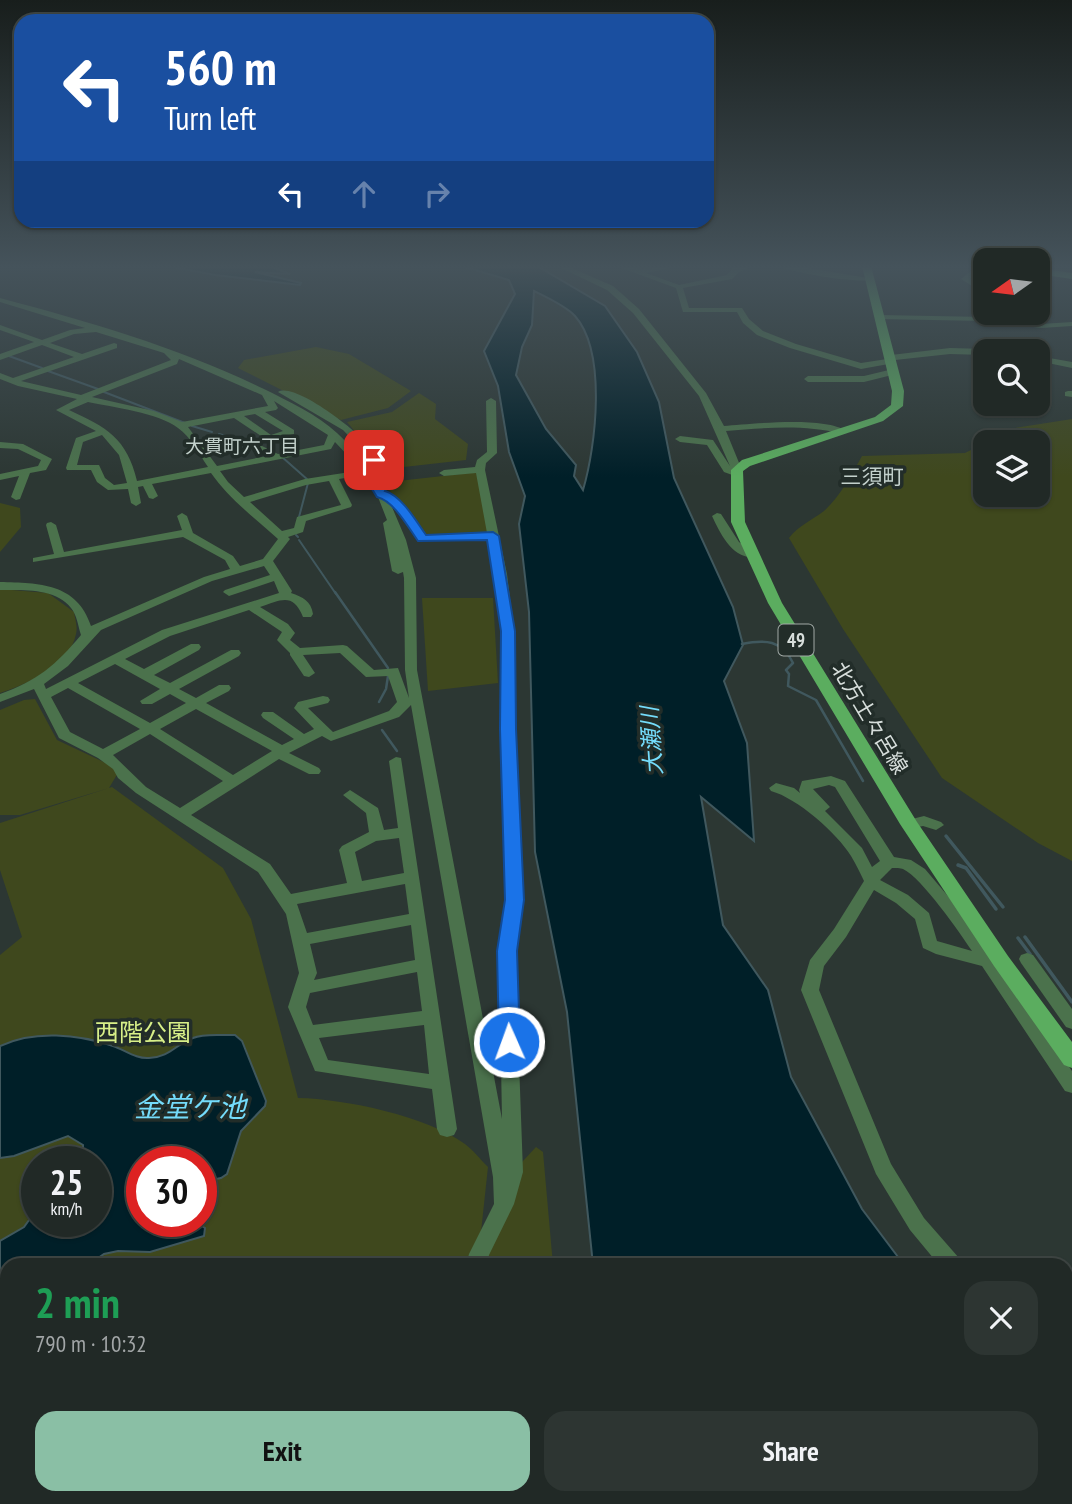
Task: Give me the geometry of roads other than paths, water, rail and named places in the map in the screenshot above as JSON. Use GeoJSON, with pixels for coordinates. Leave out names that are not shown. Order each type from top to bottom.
{"type":"FeatureCollection","features":[{"type":"Feature","properties":{"kind":"main road"},"geometry":{"type":"LineString","coordinates":[[737,472],[757,458],[879,419],[897,406],[899,397],[884,336]]}},
{"type":"Feature","properties":{"kind":"main road","name":"北方土々呂線"},"geometry":{"type":"LineString","coordinates":[[737,472],[738,522],[751,555],[786,624],[996,964],[1072,1059]]}},
{"type":"Feature","properties":{"kind":"street"},"geometry":{"type":"LineString","coordinates":[[24,336],[82,357]]}},
{"type":"Feature","properties":{"kind":"street"},"geometry":{"type":"LineString","coordinates":[[0,356],[62,336]]}},
{"type":"Feature","properties":{"kind":"street"},"geometry":{"type":"LineString","coordinates":[[124,336],[168,351],[265,393],[310,418],[332,434],[355,457],[379,491],[399,573]]}},
{"type":"Feature","properties":{"kind":"street"},"geometry":{"type":"LineString","coordinates":[[143,336],[211,359],[302,401],[340,422],[367,448],[381,472],[382,488],[379,491]]}},
{"type":"Feature","properties":{"kind":"street"},"geometry":{"type":"LineString","coordinates":[[655,336],[703,395],[721,429],[737,472]]}},
{"type":"Feature","properties":{"kind":"street"},"geometry":{"type":"LineString","coordinates":[[769,336],[861,366],[889,366],[950,351],[973,352]]}},
{"type":"Feature","properties":{"kind":"street"},"geometry":{"type":"LineString","coordinates":[[13,381],[114,346]]}},
{"type":"Feature","properties":{"kind":"street"},"geometry":{"type":"LineString","coordinates":[[136,503],[133,485],[119,447],[104,431],[61,410],[174,362],[176,360],[168,351]]}},
{"type":"Feature","properties":{"kind":"street"},"geometry":{"type":"LineString","coordinates":[[831,358],[823,362],[845,379]]}},
{"type":"Feature","properties":{"kind":"street"},"geometry":{"type":"LineString","coordinates":[[1050,361],[1072,365]]}},
{"type":"Feature","properties":{"kind":"street"},"geometry":{"type":"LineString","coordinates":[[861,366],[889,366]]}},
{"type":"Feature","properties":{"kind":"street"},"geometry":{"type":"LineString","coordinates":[[808,379],[870,379],[889,366]]}},
{"type":"Feature","properties":{"kind":"street"},"geometry":{"type":"LineString","coordinates":[[0,376],[150,413],[181,425],[241,500],[282,535],[283,543],[267,561],[208,579],[131,611],[87,635],[41,689]]}},
{"type":"Feature","properties":{"kind":"street"},"geometry":{"type":"LineString","coordinates":[[181,425],[274,406],[265,393]]}},
{"type":"Feature","properties":{"kind":"street"},"geometry":{"type":"LineString","coordinates":[[478,1258],[504,1204],[513,1172],[507,951],[514,900],[508,729],[508,631],[480,470],[481,462],[492,453],[491,401]]}},
{"type":"Feature","properties":{"kind":"street"},"geometry":{"type":"LineString","coordinates":[[236,415],[270,438],[291,432],[257,411]]}},
{"type":"Feature","properties":{"kind":"street"},"geometry":{"type":"LineString","coordinates":[[721,429],[775,425],[832,428],[841,431]]}},
{"type":"Feature","properties":{"kind":"street"},"geometry":{"type":"LineString","coordinates":[[104,431],[79,440],[71,468],[95,467],[101,480],[112,488],[328,447],[332,434]]}},
{"type":"Feature","properties":{"kind":"street"},"geometry":{"type":"LineString","coordinates":[[680,439],[710,442],[728,470],[737,472]]}},
{"type":"Feature","properties":{"kind":"street"},"geometry":{"type":"LineString","coordinates":[[0,445],[20,446],[47,459],[42,468],[0,477]]}},
{"type":"Feature","properties":{"kind":"street"},"geometry":{"type":"LineString","coordinates":[[260,448],[276,457]]}},
{"type":"Feature","properties":{"kind":"street"},"geometry":{"type":"LineString","coordinates":[[353,474],[356,470],[355,457]]}},
{"type":"Feature","properties":{"kind":"street"},"geometry":{"type":"LineString","coordinates":[[444,473],[480,470]]}},
{"type":"Feature","properties":{"kind":"street"},"geometry":{"type":"LineString","coordinates":[[16,497],[26,472]]}},
{"type":"Feature","properties":{"kind":"street"},"geometry":{"type":"LineString","coordinates":[[241,500],[353,474],[386,495],[406,515],[422,539],[493,536]]}},
{"type":"Feature","properties":{"kind":"street"},"geometry":{"type":"LineString","coordinates":[[282,535],[299,530],[301,519],[347,505],[333,478]]}},
{"type":"Feature","properties":{"kind":"street"},"geometry":{"type":"LineString","coordinates":[[170,479],[175,490]]}},
{"type":"Feature","properties":{"kind":"street"},"geometry":{"type":"LineString","coordinates":[[146,483],[153,496]]}},
{"type":"Feature","properties":{"kind":"street"},"geometry":{"type":"LineString","coordinates":[[384,514],[410,578],[410,701],[503,1177],[504,1204]]}},
{"type":"Feature","properties":{"kind":"street"},"geometry":{"type":"LineString","coordinates":[[182,516],[188,533],[229,558],[237,570]]}},
{"type":"Feature","properties":{"kind":"street"},"geometry":{"type":"LineString","coordinates":[[717,516],[732,542],[742,552],[751,555]]}},
{"type":"Feature","properties":{"kind":"street"},"geometry":{"type":"LineString","coordinates":[[51,525],[60,556]]}},
{"type":"Feature","properties":{"kind":"street"},"geometry":{"type":"LineString","coordinates":[[37,560],[188,533]]}},
{"type":"Feature","properties":{"kind":"street"},"geometry":{"type":"LineString","coordinates":[[267,561],[286,591],[284,595]]}},
{"type":"Feature","properties":{"kind":"street"},"geometry":{"type":"LineString","coordinates":[[229,592],[275,577]]}},
{"type":"Feature","properties":{"kind":"street"},"geometry":{"type":"LineString","coordinates":[[0,586],[38,588],[60,595],[74,604],[87,635]]}},
{"type":"Feature","properties":{"kind":"street"},"geometry":{"type":"LineString","coordinates":[[0,698],[68,683],[166,633],[284,595],[298,599],[306,606],[307,614]]}},
{"type":"Feature","properties":{"kind":"street"},"geometry":{"type":"LineString","coordinates":[[251,606],[267,619],[282,623],[289,633],[284,640],[297,652],[296,655],[309,673]]}},
{"type":"Feature","properties":{"kind":"street"},"geometry":{"type":"LineString","coordinates":[[145,674],[195,647]]}},
{"type":"Feature","properties":{"kind":"street"},"geometry":{"type":"LineString","coordinates":[[297,652],[343,649],[371,674],[393,671],[410,701]]}},
{"type":"Feature","properties":{"kind":"street"},"geometry":{"type":"LineString","coordinates":[[147,701],[226,664],[234,653]]}},
{"type":"Feature","properties":{"kind":"street"},"geometry":{"type":"LineString","coordinates":[[116,659],[314,771]]}},
{"type":"Feature","properties":{"kind":"street"},"geometry":{"type":"LineString","coordinates":[[68,683],[151,729],[233,781]]}},
{"type":"Feature","properties":{"kind":"street"},"geometry":{"type":"LineString","coordinates":[[103,755],[224,688]]}},
{"type":"Feature","properties":{"kind":"street"},"geometry":{"type":"LineString","coordinates":[[41,689],[64,735],[103,755],[141,790],[264,868],[287,900],[301,940],[308,973],[298,1007],[321,1066],[432,1082],[440,1076]]}},
{"type":"Feature","properties":{"kind":"street"},"geometry":{"type":"LineString","coordinates":[[323,700],[303,705],[301,708],[331,737],[394,714],[410,701]]}},
{"type":"Feature","properties":{"kind":"street"},"geometry":{"type":"LineString","coordinates":[[268,715],[302,739]]}},
{"type":"Feature","properties":{"kind":"street"},"geometry":{"type":"LineString","coordinates":[[181,814],[280,752],[322,730]]}},
{"type":"Feature","properties":{"kind":"street"},"geometry":{"type":"LineString","coordinates":[[396,761],[447,1129]]}},
{"type":"Feature","properties":{"kind":"street"},"geometry":{"type":"LineString","coordinates":[[847,828],[806,790],[807,784],[831,780],[840,784],[889,862]]}},
{"type":"Feature","properties":{"kind":"street"},"geometry":{"type":"LineString","coordinates":[[776,788],[789,791],[828,821],[857,852],[872,882],[902,899],[923,917],[929,944],[996,964]]}},
{"type":"Feature","properties":{"kind":"street"},"geometry":{"type":"LineString","coordinates":[[350,795],[373,811],[377,835]]}},
{"type":"Feature","properties":{"kind":"street"},"geometry":{"type":"LineString","coordinates":[[909,824],[924,821],[936,825]]}},
{"type":"Feature","properties":{"kind":"street"},"geometry":{"type":"LineString","coordinates":[[356,887],[347,850],[377,835],[405,832]]}},
{"type":"Feature","properties":{"kind":"street"},"geometry":{"type":"LineString","coordinates":[[946,1258],[917,1224],[883,1168],[810,990],[816,964],[840,933],[878,870],[889,862],[906,864],[919,873],[996,964],[1072,1087]]}},
{"type":"Feature","properties":{"kind":"street"},"geometry":{"type":"LineString","coordinates":[[287,900],[412,877]]}},
{"type":"Feature","properties":{"kind":"street"},"geometry":{"type":"LineString","coordinates":[[301,940],[418,918]]}},
{"type":"Feature","properties":{"kind":"street"},"geometry":{"type":"LineString","coordinates":[[1027,959],[1072,1022]]}},
{"type":"Feature","properties":{"kind":"street"},"geometry":{"type":"LineString","coordinates":[[304,988],[424,964]]}},
{"type":"Feature","properties":{"kind":"street"},"geometry":{"type":"LineString","coordinates":[[307,1033],[431,1017]]}},
{"type":"Feature","properties":{"kind":"water","name":"大瀬川"},"geometry":{"type":"Polygon","coordinates":[[[492,336],[527,336],[516,375],[546,429],[576,465],[574,476],[583,490],[592,449],[596,400],[592,352],[586,336],[626,336],[637,352],[659,402],[674,478],[733,607],[743,645],[724,681],[747,743],[754,841],[701,797],[723,925],[768,990],[791,1077],[862,1209],[899,1258],[592,1258],[567,1012],[535,852],[529,612],[519,524],[525,496],[509,452],[498,386],[484,351],[492,336]]]}},
{"type":"Feature","properties":{"kind":"water","name":"金堂ケ池"},"geometry":{"type":"Polygon","coordinates":[[[235,1035],[242,1041],[266,1101],[265,1106],[241,1131],[227,1174],[221,1178],[217,1179],[217,1146],[126,1146],[126,1237],[201,1237],[150,1252],[118,1251],[98,1258],[0,1258],[0,1241],[21,1229],[21,1237],[112,1237],[112,1146],[83,1146],[68,1136],[41,1146],[21,1146],[21,1153],[0,1158],[0,1046],[41,1036],[71,1037],[99,1042],[135,1056],[149,1058],[168,1053],[197,1037],[235,1035]]]}},
{"type":"Feature","properties":{"kind":"waterway"},"geometry":{"type":"LineString","coordinates":[[9,356],[42,368]]}},
{"type":"Feature","properties":{"kind":"waterway"},"geometry":{"type":"LineString","coordinates":[[48,371],[98,389]]}},
{"type":"Feature","properties":{"kind":"waterway"},"geometry":{"type":"LineString","coordinates":[[104,392],[185,423]]}},
{"type":"Feature","properties":{"kind":"waterway"},"geometry":{"type":"LineString","coordinates":[[192,426],[212,432]]}},
{"type":"Feature","properties":{"kind":"waterway"},"geometry":{"type":"LineString","coordinates":[[219,434],[261,446]]}},
{"type":"Feature","properties":{"kind":"waterway"},"geometry":{"type":"LineString","coordinates":[[282,457],[308,480]]}},
{"type":"Feature","properties":{"kind":"waterway"},"geometry":{"type":"LineString","coordinates":[[299,517],[308,483]]}},
{"type":"Feature","properties":{"kind":"waterway"},"geometry":{"type":"LineString","coordinates":[[299,540],[336,594]]}},
{"type":"Feature","properties":{"kind":"waterway"},"geometry":{"type":"LineString","coordinates":[[335,592],[388,668]]}},
{"type":"Feature","properties":{"kind":"waterway"},"geometry":{"type":"LineString","coordinates":[[742,644],[772,643],[789,655],[793,663],[786,670],[789,674],[788,686],[816,700],[863,781]]}},
{"type":"Feature","properties":{"kind":"waterway"},"geometry":{"type":"LineString","coordinates":[[379,702],[386,689],[388,676]]}},
{"type":"Feature","properties":{"kind":"waterway"},"geometry":{"type":"LineString","coordinates":[[382,730],[397,751]]}},
{"type":"Feature","properties":{"kind":"waterway"},"geometry":{"type":"LineString","coordinates":[[946,836],[1003,907]]}},
{"type":"Feature","properties":{"kind":"waterway"},"geometry":{"type":"LineString","coordinates":[[958,865],[966,868],[996,909]]}},
{"type":"Feature","properties":{"kind":"waterway"},"geometry":{"type":"LineString","coordinates":[[1025,937],[1072,1002]]}},
{"type":"Feature","properties":{"kind":"waterway"},"geometry":{"type":"LineString","coordinates":[[1018,938],[1030,954]]}},
{"type":"Feature","properties":{"kind":"district","name":"大貫町六丁目"},"geometry":{"type":"Point","coordinates":[242,446]}},
{"type":"Feature","properties":{"kind":"district","name":"三須町"},"geometry":{"type":"Point","coordinates":[872,476]}},
{"type":"Feature","properties":{"kind":"park label","name":"西階公園"},"geometry":{"type":"Point","coordinates":[143,1032]}}]}
